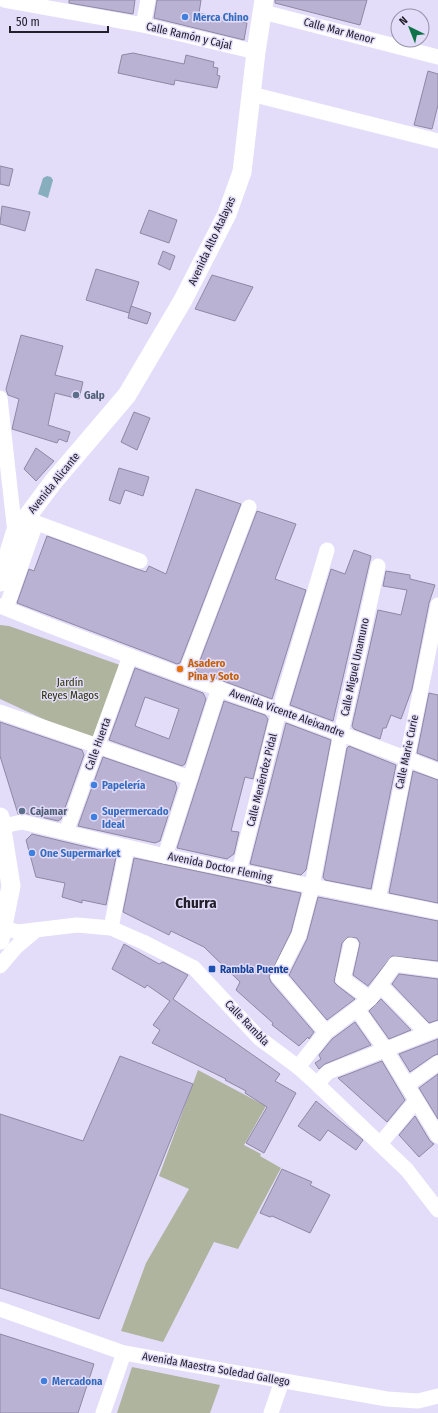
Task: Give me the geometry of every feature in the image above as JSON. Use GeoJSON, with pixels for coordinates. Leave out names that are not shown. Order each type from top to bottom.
{"type":"FeatureCollection","features":[{"type":"Feature","properties":{"kind":"main road","name":"Avenida Alto Atalayas"},"geometry":{"type":"LineString","coordinates":[[127,395],[184,300],[227,214],[242,172],[256,52],[264,6]]}},
{"type":"Feature","properties":{"kind":"main road","name":"Avenida Alicante"},"geometry":{"type":"LineString","coordinates":[[0,582],[26,525],[53,482],[127,395]]}},
{"type":"Feature","properties":{"kind":"main road"},"geometry":{"type":"LineString","coordinates":[[1,821],[7,877],[1,934]]}},
{"type":"Feature","properties":{"kind":"street","name":"Calle Ramón y Cajal"},"geometry":{"type":"LineString","coordinates":[[4,0],[49,5],[143,25],[256,52]]}},
{"type":"Feature","properties":{"kind":"street"},"geometry":{"type":"LineString","coordinates":[[143,25],[148,0]]}},
{"type":"Feature","properties":{"kind":"street","name":"Calle Mar Menor"},"geometry":{"type":"LineString","coordinates":[[264,6],[438,57]]}},
{"type":"Feature","properties":{"kind":"street"},"geometry":{"type":"LineString","coordinates":[[251,94],[438,141]]}},
{"type":"Feature","properties":{"kind":"street"},"geometry":{"type":"LineString","coordinates":[[0,398],[26,525],[3,607]]}},
{"type":"Feature","properties":{"kind":"street"},"geometry":{"type":"LineString","coordinates":[[185,675],[249,507]]}},
{"type":"Feature","properties":{"kind":"street"},"geometry":{"type":"LineString","coordinates":[[26,525],[140,561]]}},
{"type":"Feature","properties":{"kind":"street","name":"Calle Menéndez Pidal"},"geometry":{"type":"LineString","coordinates":[[239,871],[279,711],[327,550]]}},
{"type":"Feature","properties":{"kind":"street","name":"Calle Miguel Unamuno"},"geometry":{"type":"LineString","coordinates":[[326,1032],[278,976],[299,936],[312,886],[341,733],[378,566]]}},
{"type":"Feature","properties":{"kind":"street","name":"Calle Marie Curie"},"geometry":{"type":"LineString","coordinates":[[378,900],[438,605]]}},
{"type":"Feature","properties":{"kind":"street","name":"Avenida Vicente Aleixandre"},"geometry":{"type":"LineString","coordinates":[[3,607],[130,656],[341,733],[438,771]]}},
{"type":"Feature","properties":{"kind":"street","name":"Calle Huerta"},"geometry":{"type":"LineString","coordinates":[[66,832],[130,656]]}},
{"type":"Feature","properties":{"kind":"street"},"geometry":{"type":"LineString","coordinates":[[165,856],[219,688]]}},
{"type":"Feature","properties":{"kind":"street"},"geometry":{"type":"LineString","coordinates":[[0,712],[97,747],[190,778]]}},
{"type":"Feature","properties":{"kind":"street","name":"Avenida Doctor Fleming"},"geometry":{"type":"LineString","coordinates":[[1,821],[22,822],[165,856],[438,912]]}},
{"type":"Feature","properties":{"kind":"street"},"geometry":{"type":"LineString","coordinates":[[111,928],[128,847]]}},
{"type":"Feature","properties":{"kind":"street","name":"Calle Rambla"},"geometry":{"type":"LineString","coordinates":[[1,934],[77,925],[111,928],[143,942],[194,968],[259,1038],[298,1067],[317,1084],[407,1170],[437,1205]]}},
{"type":"Feature","properties":{"kind":"street"},"geometry":{"type":"LineString","coordinates":[[0,966],[16,947],[37,930]]}},
{"type":"Feature","properties":{"kind":"street"},"geometry":{"type":"LineString","coordinates":[[351,945],[343,979],[370,999]]}},
{"type":"Feature","properties":{"kind":"street"},"geometry":{"type":"LineString","coordinates":[[298,1067],[326,1032],[370,999],[381,986],[395,964],[438,970]]}},
{"type":"Feature","properties":{"kind":"street"},"geometry":{"type":"LineString","coordinates":[[317,1084],[328,1072],[433,1031],[381,986]]}},
{"type":"Feature","properties":{"kind":"street"},"geometry":{"type":"LineString","coordinates":[[357,1009],[386,1049],[416,1101],[433,1117],[438,1136]]}},
{"type":"Feature","properties":{"kind":"street"},"geometry":{"type":"LineString","coordinates":[[407,1085],[438,1063]]}},
{"type":"Feature","properties":{"kind":"street"},"geometry":{"type":"LineString","coordinates":[[380,1144],[416,1101]]}},
{"type":"Feature","properties":{"kind":"street","name":"Avenida Maestra Soledad Gallego"},"geometry":{"type":"LineString","coordinates":[[0,1310],[124,1353],[387,1399],[418,1401],[438,1396]]}},
{"type":"Feature","properties":{"kind":"street"},"geometry":{"type":"LineString","coordinates":[[103,1413],[124,1353]]}},
{"type":"Feature","properties":{"kind":"street"},"geometry":{"type":"LineString","coordinates":[[271,1413],[282,1381]]}},
{"type":"Feature","properties":{"kind":"green space","name":"Jardín Reyes Magos"},"geometry":{"type":"Polygon","coordinates":[[[0,625],[9,626],[120,665],[93,742],[0,699],[0,625]]]}},
{"type":"Feature","properties":{"kind":"green space"},"geometry":{"type":"Polygon","coordinates":[[[198,1070],[266,1106],[244,1145],[261,1154],[260,1156],[281,1168],[238,1249],[214,1242],[163,1342],[121,1331],[146,1263],[189,1189],[159,1176],[198,1070]]]}},
{"type":"Feature","properties":{"kind":"green space"},"geometry":{"type":"Polygon","coordinates":[[[132,1367],[220,1385],[210,1413],[117,1413],[132,1367]]]}},
{"type":"Feature","properties":{"kind":"water"},"geometry":{"type":"Polygon","coordinates":[[[47,176],[51,177],[53,180],[48,198],[38,194],[43,178],[47,176]]]}},
{"type":"Feature","properties":{"kind":"building"},"geometry":{"type":"Polygon","coordinates":[[[69,0],[135,0],[133,14],[69,3],[69,0]]]}},
{"type":"Feature","properties":{"kind":"building","name":"Merca Chino"},"geometry":{"type":"Polygon","coordinates":[[[157,0],[201,0],[199,13],[247,23],[244,40],[154,18],[157,0]]]}},
{"type":"Feature","properties":{"kind":"building"},"geometry":{"type":"Polygon","coordinates":[[[275,0],[367,0],[360,25],[275,3],[275,0]]]}},
{"type":"Feature","properties":{"kind":"building"},"geometry":{"type":"Polygon","coordinates":[[[133,53],[184,64],[186,55],[214,62],[213,67],[218,68],[217,75],[220,76],[217,88],[175,80],[174,85],[118,73],[122,55],[133,53]]]}},
{"type":"Feature","properties":{"kind":"building"},"geometry":{"type":"Polygon","coordinates":[[[428,71],[438,74],[438,105],[432,129],[414,125],[428,71]]]}},
{"type":"Feature","properties":{"kind":"building"},"geometry":{"type":"Polygon","coordinates":[[[0,166],[13,169],[9,186],[0,184],[0,166]]]}},
{"type":"Feature","properties":{"kind":"building"},"geometry":{"type":"Polygon","coordinates":[[[2,206],[30,212],[25,231],[0,224],[2,206]]]}},
{"type":"Feature","properties":{"kind":"building"},"geometry":{"type":"Polygon","coordinates":[[[149,210],[177,220],[169,243],[140,233],[149,210]]]}},
{"type":"Feature","properties":{"kind":"building"},"geometry":{"type":"Polygon","coordinates":[[[163,251],[175,256],[170,270],[158,264],[163,251]]]}},
{"type":"Feature","properties":{"kind":"building"},"geometry":{"type":"Polygon","coordinates":[[[96,269],[139,282],[129,313],[86,300],[96,269]]]}},
{"type":"Feature","properties":{"kind":"building"},"geometry":{"type":"Polygon","coordinates":[[[212,275],[253,287],[235,321],[195,309],[212,275]]]}},
{"type":"Feature","properties":{"kind":"building"},"geometry":{"type":"Polygon","coordinates":[[[131,306],[151,313],[147,324],[128,318],[131,306]]]}},
{"type":"Feature","properties":{"kind":"building"},"geometry":{"type":"Polygon","coordinates":[[[21,335],[63,346],[55,375],[83,382],[79,399],[55,393],[48,425],[70,432],[67,442],[59,439],[57,443],[12,429],[19,399],[8,395],[6,389],[21,335]]]}},
{"type":"Feature","properties":{"kind":"building"},"geometry":{"type":"Polygon","coordinates":[[[134,412],[150,418],[137,450],[121,442],[134,412]]]}},
{"type":"Feature","properties":{"kind":"building"},"geometry":{"type":"Polygon","coordinates":[[[36,448],[54,461],[36,481],[24,469],[36,448]]]}},
{"type":"Feature","properties":{"kind":"building"},"geometry":{"type":"Polygon","coordinates":[[[119,468],[149,477],[143,496],[125,490],[120,504],[109,500],[119,468]]]}},
{"type":"Feature","properties":{"kind":"building"},"geometry":{"type":"Polygon","coordinates":[[[196,489],[241,504],[180,663],[177,664],[17,603],[29,569],[34,571],[47,536],[146,572],[149,566],[166,574],[196,489]]]}},
{"type":"Feature","properties":{"kind":"building"},"geometry":{"type":"Polygon","coordinates":[[[257,511],[296,524],[275,579],[306,590],[272,699],[196,671],[257,511]]]}},
{"type":"Feature","properties":{"kind":"building"},"geometry":{"type":"Polygon","coordinates":[[[354,550],[371,556],[333,721],[290,705],[331,569],[345,574],[354,550]]]}},
{"type":"Feature","properties":{"kind":"building"},"geometry":{"type":"Polygon","coordinates":[[[386,571],[410,575],[410,579],[435,585],[429,603],[412,689],[401,719],[391,715],[386,728],[383,728],[380,739],[354,729],[352,726],[378,610],[401,615],[407,590],[383,586],[386,571]]]}},
{"type":"Feature","properties":{"kind":"building"},"geometry":{"type":"Polygon","coordinates":[[[135,668],[203,693],[206,699],[185,764],[182,766],[109,740],[135,668]],[[145,697],[135,726],[169,739],[179,709],[145,697]]]}},
{"type":"Feature","properties":{"kind":"building"},"geometry":{"type":"Polygon","coordinates":[[[429,693],[438,695],[438,761],[417,753],[429,693]]]}},
{"type":"Feature","properties":{"kind":"building"},"geometry":{"type":"Polygon","coordinates":[[[224,701],[265,715],[268,719],[253,779],[245,777],[231,831],[239,832],[234,854],[227,859],[177,848],[224,701]]]}},
{"type":"Feature","properties":{"kind":"building"},"geometry":{"type":"Polygon","coordinates":[[[0,722],[82,750],[84,755],[61,819],[58,821],[24,813],[18,814],[0,756],[0,722]]]}},
{"type":"Feature","properties":{"kind":"building"},"geometry":{"type":"Polygon","coordinates":[[[286,723],[331,740],[306,870],[301,875],[250,864],[286,723]]]}},
{"type":"Feature","properties":{"kind":"building"},"geometry":{"type":"Polygon","coordinates":[[[349,746],[396,765],[371,889],[325,880],[323,877],[347,748],[349,746]]]}},
{"type":"Feature","properties":{"kind":"building"},"geometry":{"type":"Polygon","coordinates":[[[103,757],[175,782],[177,788],[160,841],[155,843],[78,826],[103,757]]]}},
{"type":"Feature","properties":{"kind":"building"},"geometry":{"type":"Polygon","coordinates":[[[413,771],[438,780],[438,903],[389,893],[413,771]]]}},
{"type":"Feature","properties":{"kind":"building"},"geometry":{"type":"Polygon","coordinates":[[[32,834],[112,853],[116,857],[106,905],[82,900],[82,903],[62,897],[65,883],[36,877],[26,840],[32,834]]]}},
{"type":"Feature","properties":{"kind":"building"},"geometry":{"type":"Polygon","coordinates":[[[134,858],[301,893],[291,932],[269,977],[271,982],[314,1032],[309,1039],[308,1037],[299,1046],[272,1025],[273,1023],[236,990],[240,982],[204,947],[171,931],[169,935],[123,912],[134,858]]]}},
{"type":"Feature","properties":{"kind":"building"},"geometry":{"type":"Polygon","coordinates":[[[318,897],[438,921],[438,961],[392,956],[368,986],[353,975],[360,943],[357,938],[348,937],[342,943],[334,982],[355,999],[327,1020],[289,975],[307,939],[318,897]]]}},
{"type":"Feature","properties":{"kind":"building"},"geometry":{"type":"Polygon","coordinates":[[[124,944],[159,964],[163,962],[188,975],[173,999],[280,1074],[275,1081],[296,1093],[264,1153],[246,1143],[267,1107],[245,1093],[246,1091],[225,1080],[226,1079],[152,1043],[160,1030],[153,1025],[170,1001],[147,985],[145,988],[112,969],[124,944]]]}},
{"type":"Feature","properties":{"kind":"building"},"geometry":{"type":"Polygon","coordinates":[[[399,974],[438,979],[438,1020],[429,1023],[392,984],[399,974]]]}},
{"type":"Feature","properties":{"kind":"building"},"geometry":{"type":"Polygon","coordinates":[[[381,999],[411,1030],[389,1039],[369,1011],[381,999]]]}},
{"type":"Feature","properties":{"kind":"building"},"geometry":{"type":"Polygon","coordinates":[[[355,1022],[371,1045],[325,1064],[319,1069],[315,1063],[321,1059],[319,1055],[332,1039],[355,1022]]]}},
{"type":"Feature","properties":{"kind":"building"},"geometry":{"type":"Polygon","coordinates":[[[438,1039],[438,1054],[410,1072],[399,1054],[438,1039]]]}},
{"type":"Feature","properties":{"kind":"building"},"geometry":{"type":"Polygon","coordinates":[[[120,1056],[193,1084],[99,1319],[0,1288],[0,1114],[83,1141],[120,1056]]]}},
{"type":"Feature","properties":{"kind":"building"},"geometry":{"type":"Polygon","coordinates":[[[382,1061],[405,1100],[387,1122],[338,1078],[382,1061]]]}},
{"type":"Feature","properties":{"kind":"building"},"geometry":{"type":"Polygon","coordinates":[[[438,1074],[438,1119],[419,1088],[438,1074]]]}},
{"type":"Feature","properties":{"kind":"building"},"geometry":{"type":"Polygon","coordinates":[[[316,1101],[363,1140],[356,1150],[328,1130],[320,1141],[298,1126],[316,1101]]]}},
{"type":"Feature","properties":{"kind":"building"},"geometry":{"type":"Polygon","coordinates":[[[415,1116],[430,1141],[434,1144],[419,1157],[399,1135],[415,1116]]]}},
{"type":"Feature","properties":{"kind":"building"},"geometry":{"type":"Polygon","coordinates":[[[282,1169],[312,1182],[310,1185],[330,1195],[310,1233],[272,1216],[270,1217],[260,1213],[282,1169]]]}},
{"type":"Feature","properties":{"kind":"building","name":"Mercadona"},"geometry":{"type":"Polygon","coordinates":[[[0,1334],[94,1364],[78,1413],[0,1413],[0,1334]]]}},
{"type":"Feature","properties":{"kind":"place","name":"Merca Chino"},"geometry":{"type":"Point","coordinates":[185,17]}},
{"type":"Feature","properties":{"kind":"place","name":"Galp"},"geometry":{"type":"Point","coordinates":[76,395]}},
{"type":"Feature","properties":{"kind":"place","name":"Asadero Pina y Soto"},"geometry":{"type":"Point","coordinates":[180,669]}},
{"type":"Feature","properties":{"kind":"place","name":"Papelería"},"geometry":{"type":"Point","coordinates":[94,785]}},
{"type":"Feature","properties":{"kind":"place","name":"Cajamar"},"geometry":{"type":"Point","coordinates":[22,811]}},
{"type":"Feature","properties":{"kind":"place","name":"Supermercado Ideal"},"geometry":{"type":"Point","coordinates":[94,817]}},
{"type":"Feature","properties":{"kind":"place","name":"One Supermarket"},"geometry":{"type":"Point","coordinates":[32,853]}},
{"type":"Feature","properties":{"kind":"place","name":"Rambla Puente"},"geometry":{"type":"Point","coordinates":[212,969]}},
{"type":"Feature","properties":{"kind":"place","name":"Mercadona"},"geometry":{"type":"Point","coordinates":[44,1381]}},
{"type":"Feature","properties":{"kind":"district","name":"Churra"},"geometry":{"type":"Point","coordinates":[196,903]}}]}
